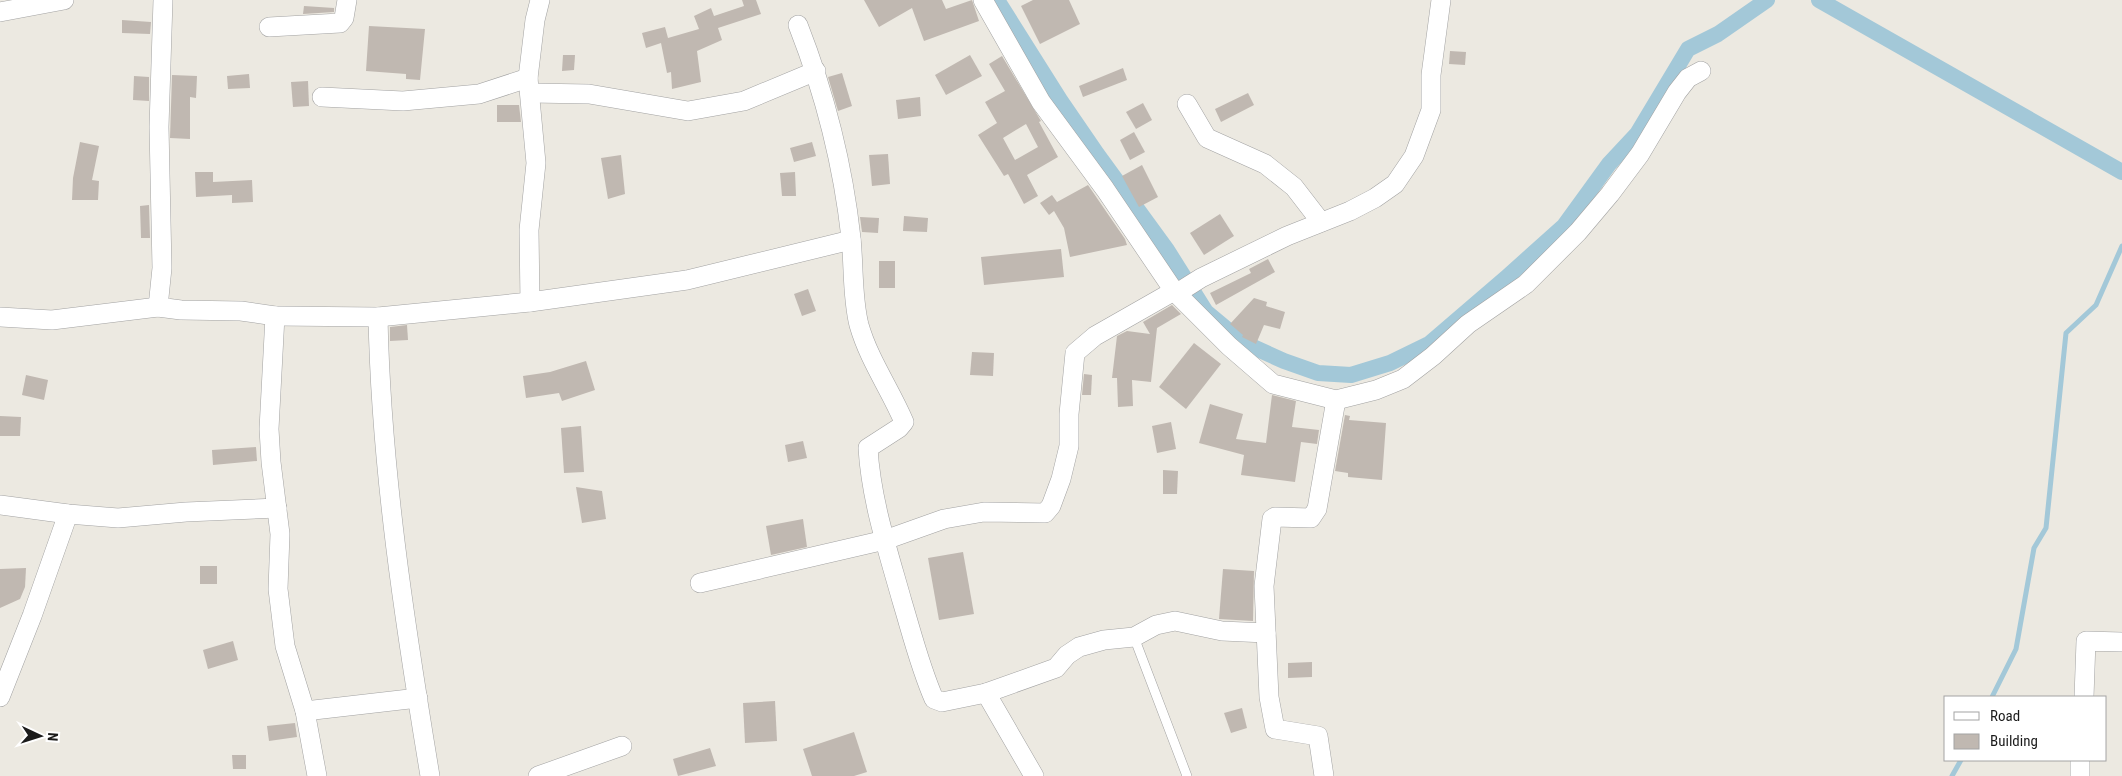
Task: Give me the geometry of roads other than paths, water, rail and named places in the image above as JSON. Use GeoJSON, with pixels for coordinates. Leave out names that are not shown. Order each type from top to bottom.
{"type":"FeatureCollection","features":[{"type":"Feature","properties":{"kind":"street"},"geometry":{"type":"LineString","coordinates":[[0,12],[64,0]]}},
{"type":"Feature","properties":{"kind":"street"},"geometry":{"type":"LineString","coordinates":[[158,307],[162,268],[159,127],[163,0]]}},
{"type":"Feature","properties":{"kind":"street"},"geometry":{"type":"LineString","coordinates":[[269,27],[340,23],[344,18],[347,0]]}},
{"type":"Feature","properties":{"kind":"street"},"geometry":{"type":"LineString","coordinates":[[530,302],[529,230],[536,163],[529,85],[535,20],[540,0]]}},
{"type":"Feature","properties":{"kind":"street"},"geometry":{"type":"LineString","coordinates":[[983,0],[1041,102],[1178,290],[1229,346],[1273,384],[1336,400],[1376,390],[1403,379],[1434,356],[1468,324],[1526,284],[1578,232],[1610,194],[1640,154],[1677,92],[1688,78],[1701,71]]}},
{"type":"Feature","properties":{"kind":"street"},"geometry":{"type":"LineString","coordinates":[[700,583],[886,540],[944,519],[976,513],[1045,513],[1051,506],[1061,479],[1069,446],[1069,414],[1076,353],[1095,336],[1178,290],[1321,222],[1358,207],[1395,184],[1414,156],[1431,110],[1431,74],[1441,0]]}},
{"type":"Feature","properties":{"kind":"street"},"geometry":{"type":"LineString","coordinates":[[798,25],[816,71],[837,148],[851,240],[859,325],[869,352],[904,422],[899,428],[868,448],[870,476],[918,653],[934,699],[942,702],[986,693],[1056,668],[1067,655],[1079,647],[1104,640],[1134,637],[1156,625],[1175,621],[1222,631],[1266,633]]}},
{"type":"Feature","properties":{"kind":"street"},"geometry":{"type":"LineString","coordinates":[[322,97],[404,101],[479,94],[529,85],[688,111],[744,101],[816,71]]}},
{"type":"Feature","properties":{"kind":"street"},"geometry":{"type":"LineString","coordinates":[[1188,104],[1207,138],[1265,164],[1294,187],[1321,222]]}},
{"type":"Feature","properties":{"kind":"street"},"geometry":{"type":"LineString","coordinates":[[0,317],[52,320],[158,307],[181,310],[241,311],[275,316],[378,318],[530,302],[687,280],[851,240]]}},
{"type":"Feature","properties":{"kind":"street"},"geometry":{"type":"LineString","coordinates":[[275,316],[269,429],[280,534],[278,589],[285,646],[305,711],[317,776]]}},
{"type":"Feature","properties":{"kind":"street"},"geometry":{"type":"LineString","coordinates":[[378,318],[379,378],[394,523],[411,656],[430,776]]}},
{"type":"Feature","properties":{"kind":"street"},"geometry":{"type":"LineString","coordinates":[[1324,776],[1318,736],[1275,729],[1268,697],[1264,586],[1272,519],[1275,517],[1311,518],[1317,509],[1336,400]]}},
{"type":"Feature","properties":{"kind":"street"},"geometry":{"type":"LineString","coordinates":[[0,505],[118,518],[186,512],[277,508]]}},
{"type":"Feature","properties":{"kind":"street"},"geometry":{"type":"LineString","coordinates":[[0,697],[32,616],[68,514]]}},
{"type":"Feature","properties":{"kind":"street"},"geometry":{"type":"LineString","coordinates":[[2084,696],[2086,640],[2122,642]]}},
{"type":"Feature","properties":{"kind":"street"},"geometry":{"type":"LineString","coordinates":[[986,693],[1034,776]]}},
{"type":"Feature","properties":{"kind":"street"},"geometry":{"type":"LineString","coordinates":[[305,711],[418,698]]}},
{"type":"Feature","properties":{"kind":"street"},"geometry":{"type":"LineString","coordinates":[[538,776],[622,746]]}},
{"type":"Feature","properties":{"kind":"street"},"geometry":{"type":"LineString","coordinates":[[2080,761],[2080,776]]}},
{"type":"Feature","properties":{"kind":"lane"},"geometry":{"type":"LineString","coordinates":[[1134,637],[1187,776]]}},
{"type":"Feature","properties":{"kind":"waterway"},"geometry":{"type":"LineString","coordinates":[[997,0],[1060,100],[1167,250],[1206,312],[1242,342],[1284,361],[1318,373],[1351,375],[1390,363],[1429,344],[1564,226],[1609,164],[1637,134],[1688,49],[1718,34],[1767,0]]}},
{"type":"Feature","properties":{"kind":"waterway"},"geometry":{"type":"LineString","coordinates":[[1819,0],[2122,172]]}},
{"type":"Feature","properties":{"kind":"waterway"},"geometry":{"type":"LineString","coordinates":[[1992,696],[2016,649],[2034,548],[2046,528],[2066,333],[2096,305],[2122,246]]}},
{"type":"Feature","properties":{"kind":"waterway"},"geometry":{"type":"LineString","coordinates":[[1952,776],[1960,761]]}}]}
